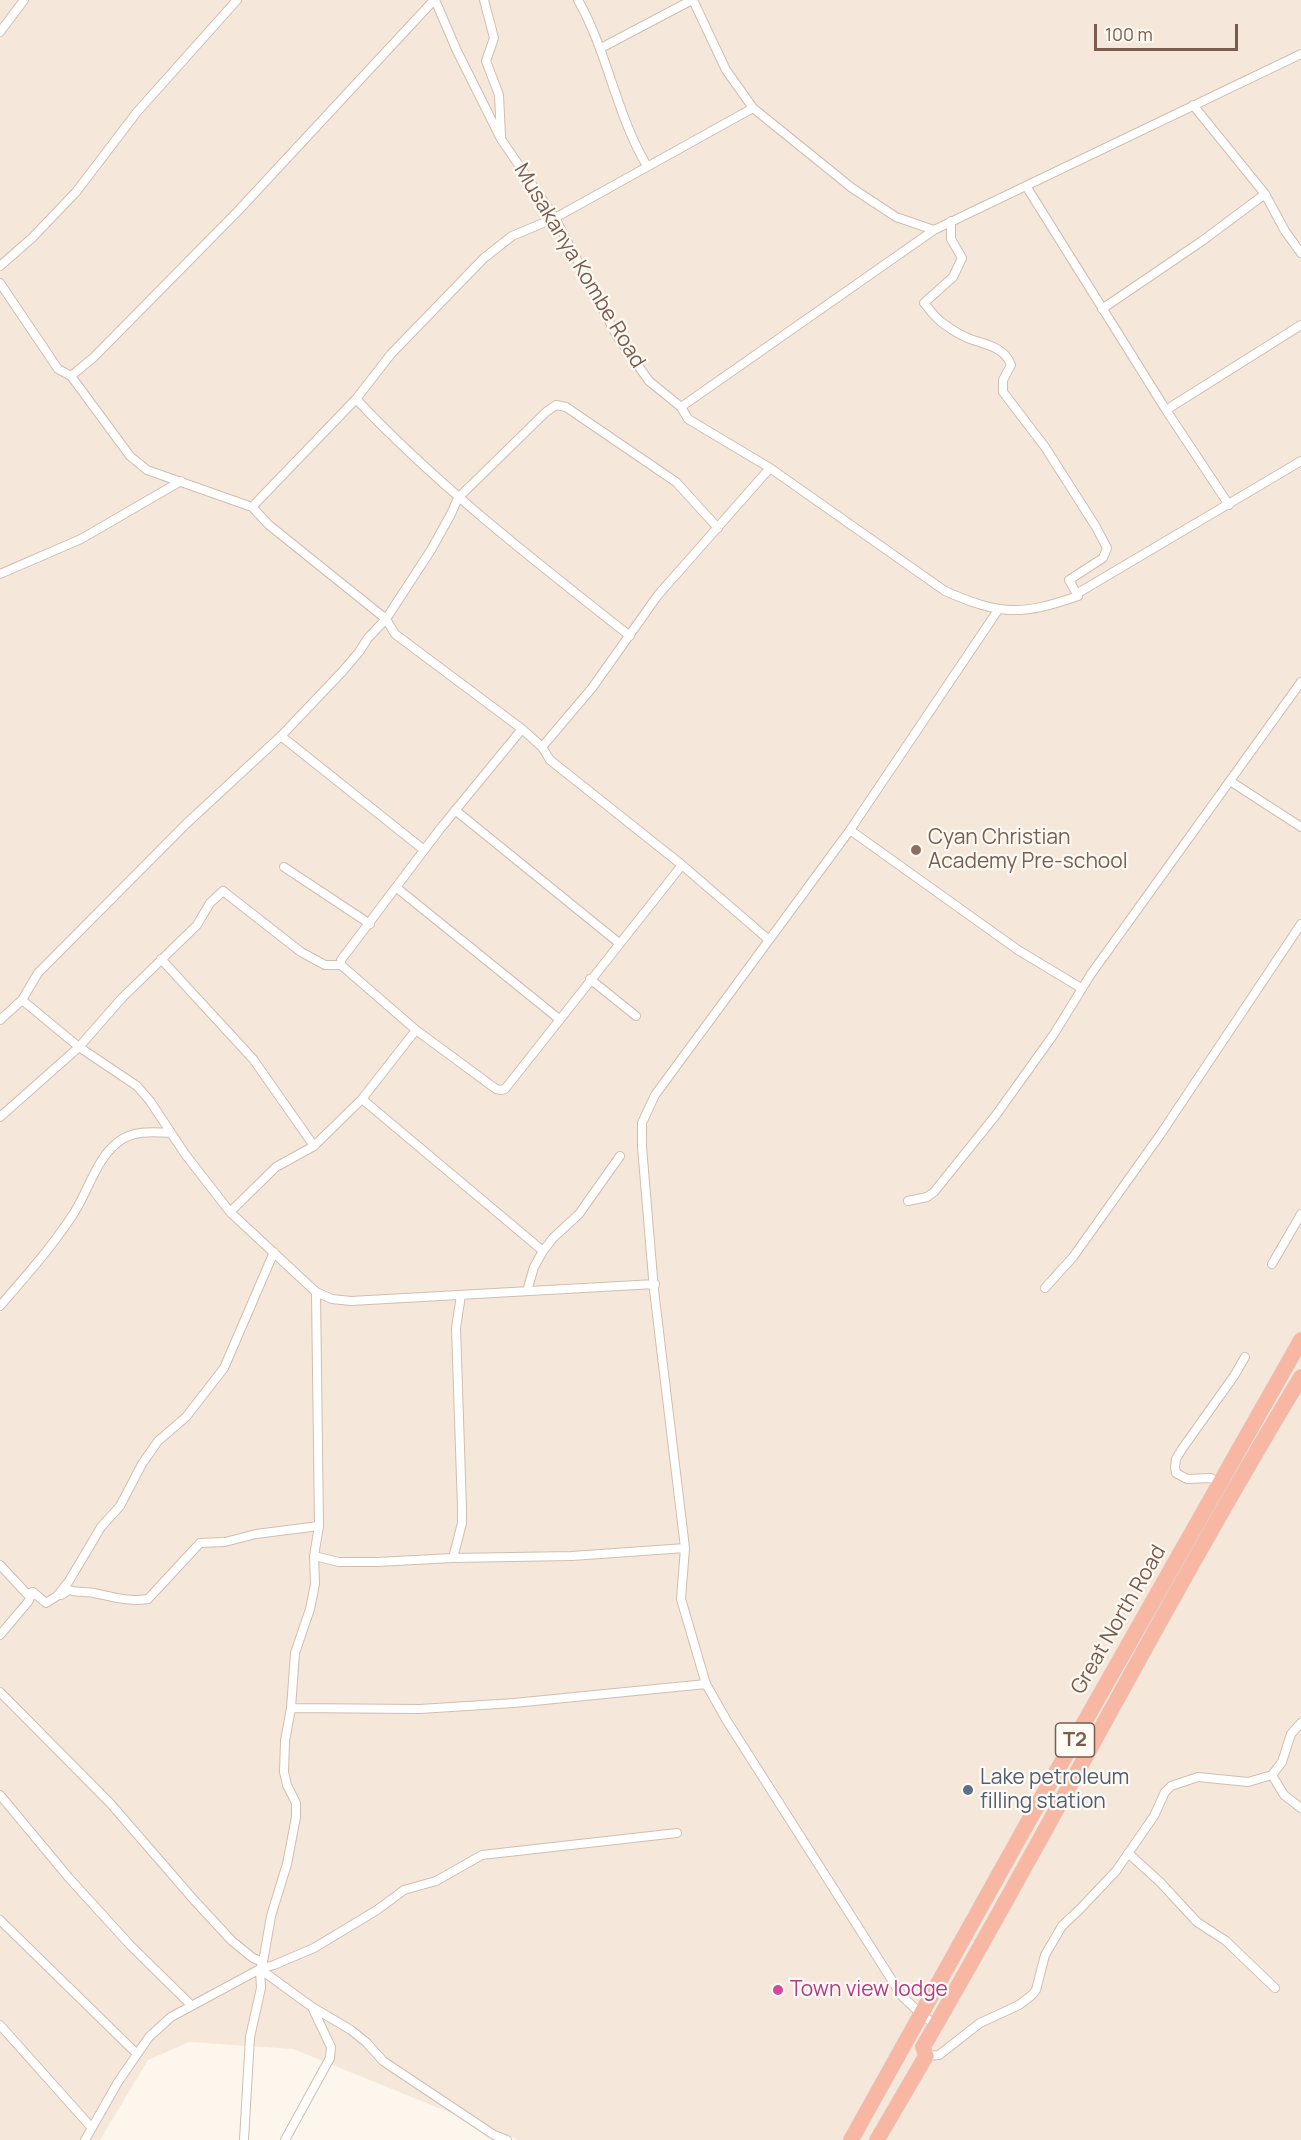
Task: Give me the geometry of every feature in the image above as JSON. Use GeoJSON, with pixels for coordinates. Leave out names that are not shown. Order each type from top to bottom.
{"type":"FeatureCollection","features":[{"type":"Feature","properties":{"kind":"highway","name":"Great North Road"},"geometry":{"type":"LineString","coordinates":[[851,2140],[1301,1340]]}},
{"type":"Feature","properties":{"kind":"highway","name":"Great North Road"},"geometry":{"type":"LineString","coordinates":[[877,2140],[926,2056],[923,2047],[1301,1377]]}},
{"type":"Feature","properties":{"kind":"street"},"geometry":{"type":"LineString","coordinates":[[0,32],[24,0]]}},
{"type":"Feature","properties":{"kind":"street"},"geometry":{"type":"LineString","coordinates":[[0,266],[32,238],[76,192],[137,112],[237,0]]}},
{"type":"Feature","properties":{"kind":"street"},"geometry":{"type":"LineString","coordinates":[[71,376],[103,348],[237,212],[434,0]]}},
{"type":"Feature","properties":{"kind":"street","name":"Musakanya Kombe Road"},"geometry":{"type":"LineString","coordinates":[[434,0],[501,139],[555,218],[617,336],[649,381],[681,407],[688,419],[770,468],[945,591],[970,602],[998,610],[1031,610],[1078,596]]}},
{"type":"Feature","properties":{"kind":"street"},"geometry":{"type":"LineString","coordinates":[[484,0],[494,38],[486,61],[499,95],[501,139]]}},
{"type":"Feature","properties":{"kind":"street"},"geometry":{"type":"LineString","coordinates":[[578,0],[602,48],[631,136],[639,155],[647,166]]}},
{"type":"Feature","properties":{"kind":"street"},"geometry":{"type":"LineString","coordinates":[[602,48],[693,0],[726,70],[753,108],[861,194],[896,217],[934,230]]}},
{"type":"Feature","properties":{"kind":"street"},"geometry":{"type":"LineString","coordinates":[[681,407],[934,230],[1301,54]]}},
{"type":"Feature","properties":{"kind":"street"},"geometry":{"type":"LineString","coordinates":[[1193,105],[1265,194],[1285,231],[1301,253]]}},
{"type":"Feature","properties":{"kind":"street"},"geometry":{"type":"LineString","coordinates":[[252,507],[356,399],[391,354],[484,258],[512,236],[555,218],[753,108]]}},
{"type":"Feature","properties":{"kind":"street"},"geometry":{"type":"LineString","coordinates":[[1026,186],[1166,410],[1229,505]]}},
{"type":"Feature","properties":{"kind":"street"},"geometry":{"type":"LineString","coordinates":[[1102,309],[1202,241],[1265,194]]}},
{"type":"Feature","properties":{"kind":"street"},"geometry":{"type":"LineString","coordinates":[[951,221],[951,239],[962,258],[953,277],[924,303],[941,323],[972,340],[988,343],[993,349],[1003,352],[1009,360],[1011,365],[1003,380],[1003,392],[1045,447],[1107,548],[1103,558],[1069,580],[1078,596]]}},
{"type":"Feature","properties":{"kind":"street"},"geometry":{"type":"LineString","coordinates":[[0,283],[58,369],[71,376],[130,456],[147,470],[252,507],[269,525],[386,619],[394,634],[522,729],[542,747],[550,760],[682,865],[769,940]]}},
{"type":"Feature","properties":{"kind":"street"},"geometry":{"type":"LineString","coordinates":[[1166,410],[1301,325]]}},
{"type":"Feature","properties":{"kind":"street"},"geometry":{"type":"LineString","coordinates":[[356,399],[396,441],[458,498],[630,636]]}},
{"type":"Feature","properties":{"kind":"street"},"geometry":{"type":"LineString","coordinates":[[0,1020],[22,1000],[38,973],[186,824],[281,736],[342,672],[386,619],[431,550],[458,498],[546,412],[556,405],[566,407],[653,465],[687,493],[718,528]]}},
{"type":"Feature","properties":{"kind":"street"},"geometry":{"type":"LineString","coordinates":[[1078,596],[1078,593],[1110,573],[1300,462]]}},
{"type":"Feature","properties":{"kind":"street"},"geometry":{"type":"LineString","coordinates":[[542,747],[592,688],[658,595],[770,468]]}},
{"type":"Feature","properties":{"kind":"street"},"geometry":{"type":"LineString","coordinates":[[0,574],[81,539],[181,481]]}},
{"type":"Feature","properties":{"kind":"street"},"geometry":{"type":"LineString","coordinates":[[936,2025],[902,1996],[727,1721],[706,1684],[681,1599],[685,1548],[655,1284],[642,1148],[642,1123],[655,1095],[850,830],[998,610]]}},
{"type":"Feature","properties":{"kind":"street"},"geometry":{"type":"LineString","coordinates":[[908,1201],[927,1197],[940,1186],[996,1115],[1054,1034],[1081,988],[1301,682]]}},
{"type":"Feature","properties":{"kind":"street"},"geometry":{"type":"LineString","coordinates":[[341,965],[341,960],[454,810],[522,729]]}},
{"type":"Feature","properties":{"kind":"street"},"geometry":{"type":"LineString","coordinates":[[281,736],[424,850]]}},
{"type":"Feature","properties":{"kind":"street"},"geometry":{"type":"LineString","coordinates":[[1230,781],[1301,827]]}},
{"type":"Feature","properties":{"kind":"street"},"geometry":{"type":"LineString","coordinates":[[454,810],[619,943]]}},
{"type":"Feature","properties":{"kind":"street"},"geometry":{"type":"LineString","coordinates":[[850,830],[1018,950],[1081,988]]}},
{"type":"Feature","properties":{"kind":"street"},"geometry":{"type":"LineString","coordinates":[[0,1117],[79,1047],[122,998],[197,925],[210,903],[223,891],[301,952],[325,965],[341,965],[416,1030],[501,1090],[505,1089],[682,865]]}},
{"type":"Feature","properties":{"kind":"street"},"geometry":{"type":"LineString","coordinates":[[284,867],[370,924]]}},
{"type":"Feature","properties":{"kind":"street"},"geometry":{"type":"LineString","coordinates":[[397,888],[559,1019]]}},
{"type":"Feature","properties":{"kind":"street"},"geometry":{"type":"LineString","coordinates":[[1045,1288],[1073,1257],[1160,1135],[1301,924]]}},
{"type":"Feature","properties":{"kind":"street"},"geometry":{"type":"LineString","coordinates":[[161,959],[253,1059],[314,1146]]}},
{"type":"Feature","properties":{"kind":"street"},"geometry":{"type":"LineString","coordinates":[[590,979],[636,1016]]}},
{"type":"Feature","properties":{"kind":"street"},"geometry":{"type":"LineString","coordinates":[[22,1000],[79,1047],[137,1086],[230,1212],[316,1292],[332,1299],[351,1300],[655,1284]]}},
{"type":"Feature","properties":{"kind":"street"},"geometry":{"type":"LineString","coordinates":[[230,1212],[276,1167],[314,1146],[362,1099],[416,1030]]}},
{"type":"Feature","properties":{"kind":"street"},"geometry":{"type":"LineString","coordinates":[[362,1099],[543,1251]]}},
{"type":"Feature","properties":{"kind":"street"},"geometry":{"type":"LineString","coordinates":[[0,1306],[73,1215],[107,1152],[130,1136],[144,1132],[171,1133]]}},
{"type":"Feature","properties":{"kind":"street"},"geometry":{"type":"LineString","coordinates":[[527,1291],[534,1268],[543,1251],[553,1238],[579,1214],[620,1156]]}},
{"type":"Feature","properties":{"kind":"street"},"geometry":{"type":"LineString","coordinates":[[1272,1264],[1301,1214]]}},
{"type":"Feature","properties":{"kind":"street"},"geometry":{"type":"LineString","coordinates":[[46,1604],[57,1596],[69,1581],[101,1527],[120,1506],[141,1464],[158,1441],[186,1417],[224,1368],[273,1252]]}},
{"type":"Feature","properties":{"kind":"street"},"geometry":{"type":"LineString","coordinates":[[244,2140],[250,2037],[261,1988],[262,1966],[271,1916],[287,1864],[296,1817],[296,1803],[287,1785],[284,1772],[285,1740],[291,1708],[295,1653],[310,1609],[315,1584],[314,1556],[319,1526],[316,1292]]}},
{"type":"Feature","properties":{"kind":"street"},"geometry":{"type":"LineString","coordinates":[[453,1557],[462,1523],[456,1328],[461,1295]]}},
{"type":"Feature","properties":{"kind":"street"},"geometry":{"type":"LineString","coordinates":[[1220,1484],[1210,1478],[1187,1479],[1176,1473],[1175,1467],[1182,1449],[1234,1377],[1245,1357]]}},
{"type":"Feature","properties":{"kind":"street"},"geometry":{"type":"LineString","coordinates":[[46,1604],[69,1590],[77,1593],[91,1592],[116,1599],[148,1599],[200,1543],[225,1542],[256,1534],[319,1526]]}},
{"type":"Feature","properties":{"kind":"street"},"geometry":{"type":"LineString","coordinates":[[314,1556],[339,1562],[377,1563],[453,1557],[572,1556],[685,1548]]}},
{"type":"Feature","properties":{"kind":"street"},"geometry":{"type":"LineString","coordinates":[[0,1565],[27,1594],[33,1592]]}},
{"type":"Feature","properties":{"kind":"street"},"geometry":{"type":"LineString","coordinates":[[33,1592],[46,1604]]}},
{"type":"Feature","properties":{"kind":"street"},"geometry":{"type":"LineString","coordinates":[[0,1635],[28,1602],[33,1592]]}},
{"type":"Feature","properties":{"kind":"street"},"geometry":{"type":"LineString","coordinates":[[291,1708],[420,1709],[525,1702],[706,1684]]}},
{"type":"Feature","properties":{"kind":"street"},"geometry":{"type":"LineString","coordinates":[[0,1692],[110,1803],[232,1941],[312,2007],[351,2030],[383,2061],[494,2135],[507,2140]]}},
{"type":"Feature","properties":{"kind":"street"},"geometry":{"type":"LineString","coordinates":[[926,2056],[939,2055],[980,2023],[1019,2005],[1032,1995],[1036,1990],[1045,1954],[1062,1926],[1102,1887],[1154,1816],[1165,1792],[1171,1786],[1198,1777],[1248,1782],[1272,1775],[1282,1762],[1291,1734],[1301,1722]]}},
{"type":"Feature","properties":{"kind":"street"},"geometry":{"type":"LineString","coordinates":[[1272,1775],[1284,1795],[1301,1808]]}},
{"type":"Feature","properties":{"kind":"street"},"geometry":{"type":"LineString","coordinates":[[0,1795],[76,1887],[130,1946],[191,2005]]}},
{"type":"Feature","properties":{"kind":"street"},"geometry":{"type":"LineString","coordinates":[[85,2140],[136,2054],[149,2037],[171,2017],[262,1966],[274,1965],[314,1948],[359,1922],[404,1890],[436,1881],[482,1855],[677,1833]]}},
{"type":"Feature","properties":{"kind":"street"},"geometry":{"type":"LineString","coordinates":[[1128,1853],[1160,1882],[1197,1922],[1226,1941],[1275,1988]]}},
{"type":"Feature","properties":{"kind":"street"},"geometry":{"type":"LineString","coordinates":[[0,1920],[136,2054]]}},
{"type":"Feature","properties":{"kind":"street"},"geometry":{"type":"LineString","coordinates":[[285,2140],[330,2058],[331,2047],[312,2007]]}},
{"type":"Feature","properties":{"kind":"street"},"geometry":{"type":"LineString","coordinates":[[0,2025],[92,2128]]}},
{"type":"Feature","properties":{"kind":"shaded area"},"geometry":{"type":"Polygon","coordinates":[[[0,0],[1301,0],[1301,2140],[518,2140],[293,2049],[189,2042],[148,2060],[100,2140],[0,2140],[0,0]]]}},
{"type":"Feature","properties":{"kind":"place","name":"Cyan Christian Academy Pre-school"},"geometry":{"type":"Point","coordinates":[916,850]}},
{"type":"Feature","properties":{"kind":"place","name":"Lake petroleum filling station"},"geometry":{"type":"Point","coordinates":[968,1790]}},
{"type":"Feature","properties":{"kind":"place","name":"Town view lodge"},"geometry":{"type":"Point","coordinates":[778,1990]}}]}
